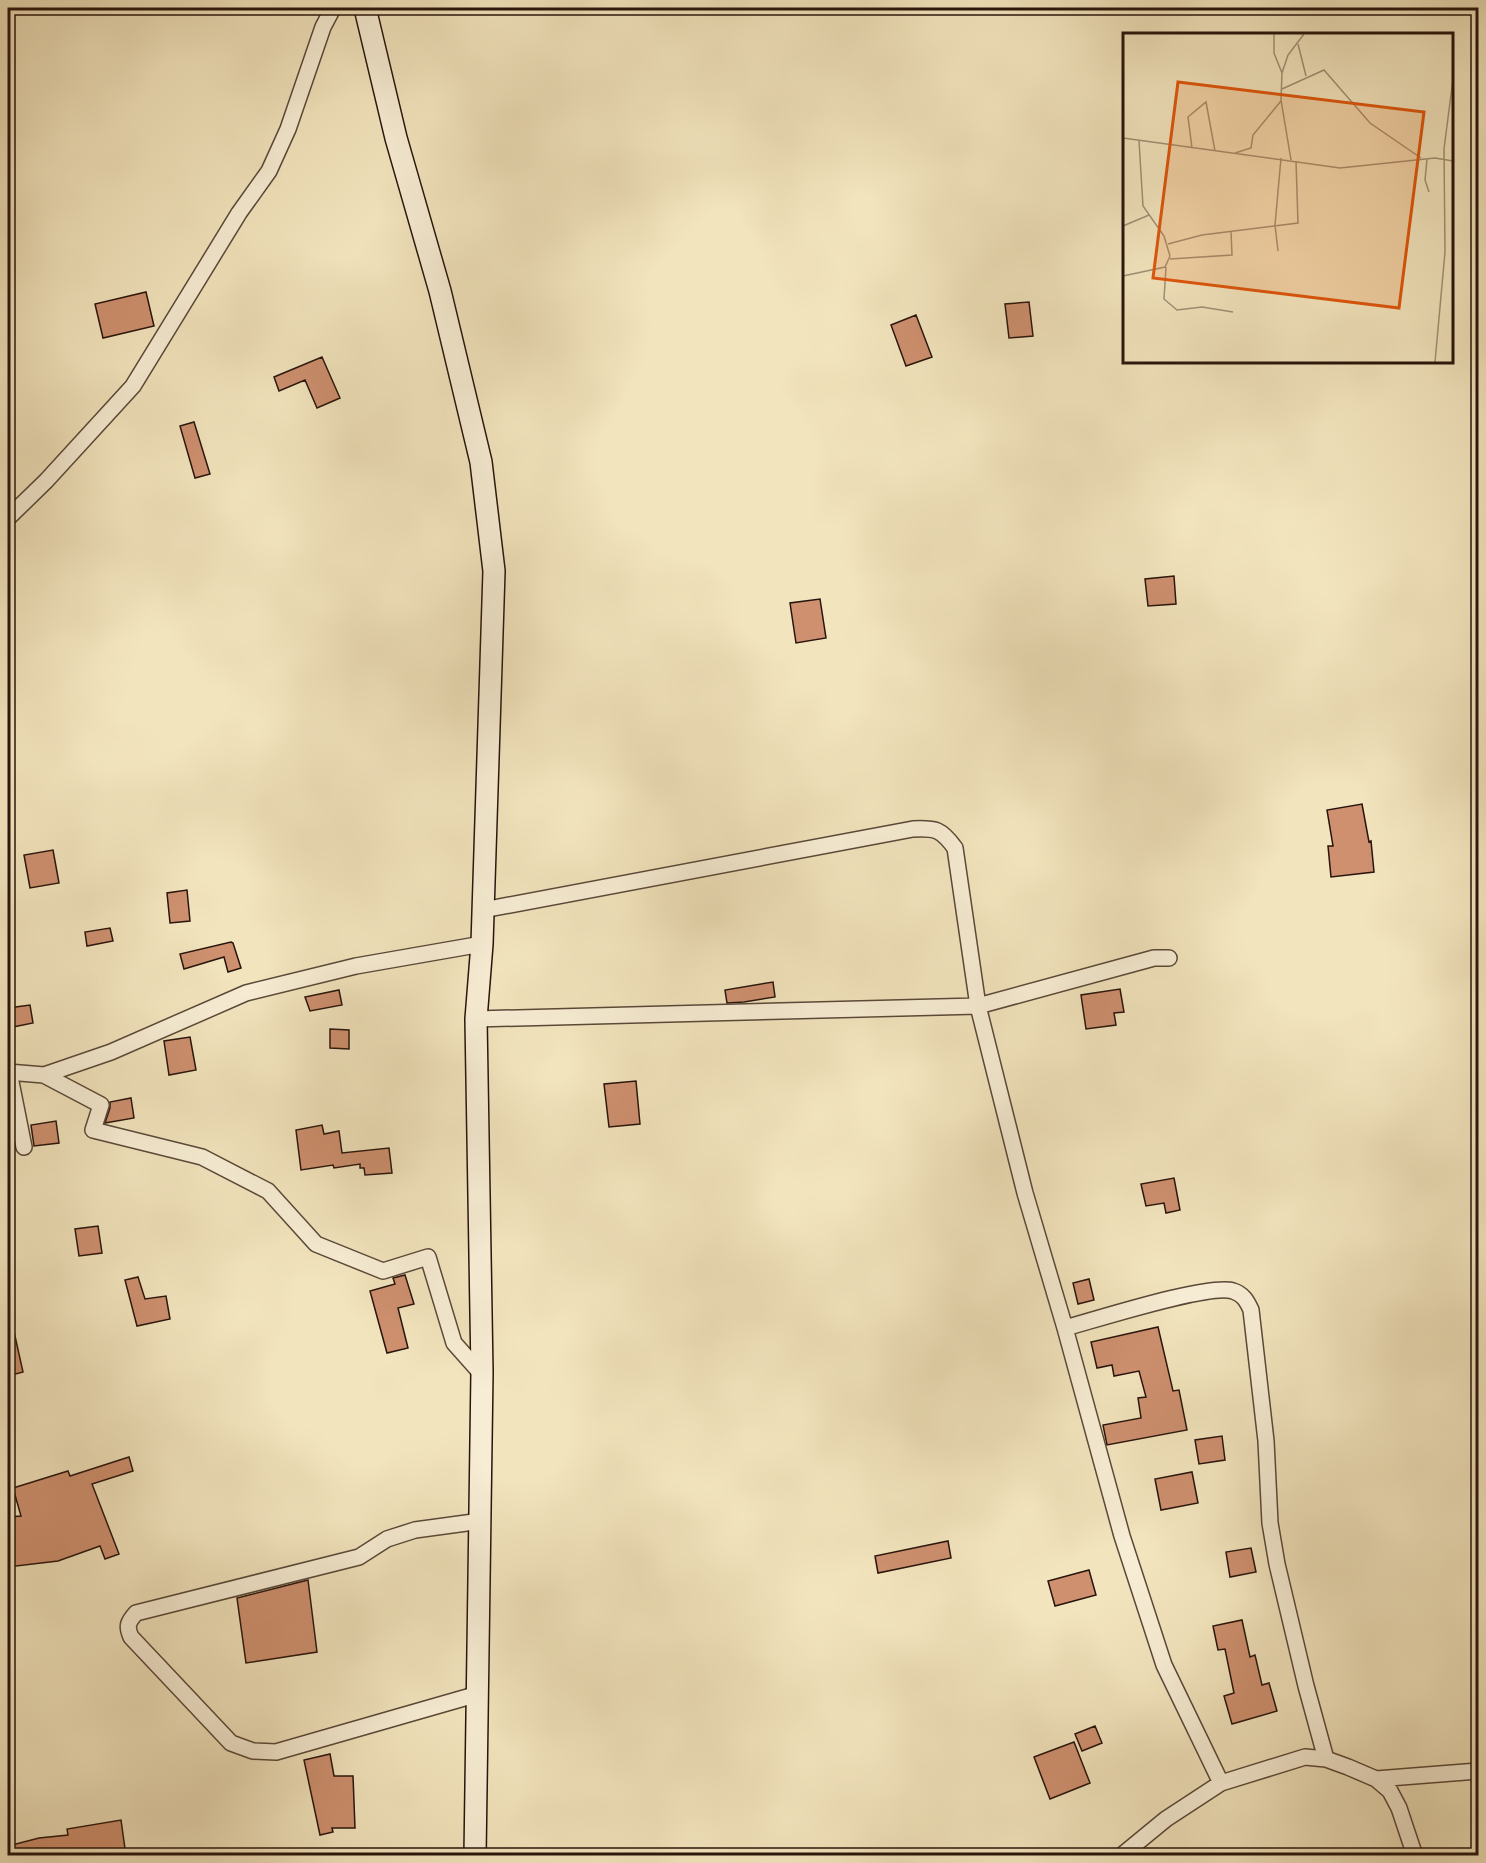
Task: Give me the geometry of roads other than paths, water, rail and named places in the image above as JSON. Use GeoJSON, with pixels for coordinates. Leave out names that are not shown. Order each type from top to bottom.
{"type":"FeatureCollection","features":[{"type":"Feature","properties":{"kind":"street"},"geometry":{"type":"LineString","coordinates":[[8,518],[45,482],[133,386],[239,213],[269,171],[288,129],[323,27],[333,8]]}},
{"type":"Feature","properties":{"kind":"street"},"geometry":{"type":"LineString","coordinates":[[365,8],[396,138],[440,291],[481,462],[494,571],[482,944],[476,1019],[482,1372],[475,1856]]}},
{"type":"Feature","properties":{"kind":"street"},"geometry":{"type":"LineString","coordinates":[[483,910],[913,829],[931,828],[944,833],[955,848],[978,1006],[1025,1193],[1122,1536],[1164,1665],[1221,1783]]}},
{"type":"Feature","properties":{"kind":"street"},"geometry":{"type":"LineString","coordinates":[[44,1075],[111,1052],[246,993],[356,966],[482,944]]}},
{"type":"Feature","properties":{"kind":"street"},"geometry":{"type":"LineString","coordinates":[[476,1019],[978,1006],[1154,958],[1169,958]]}},
{"type":"Feature","properties":{"kind":"street"},"geometry":{"type":"LineString","coordinates":[[24,1147],[8,1072],[44,1075],[100,1105],[93,1130],[202,1157],[268,1191],[306,1235],[316,1244],[330,1251],[383,1272],[428,1257],[454,1343],[482,1372]]}},
{"type":"Feature","properties":{"kind":"street"},"geometry":{"type":"LineString","coordinates":[[1065,1328],[1206,1291],[1232,1290],[1245,1297],[1251,1310],[1266,1441],[1270,1523],[1277,1564],[1326,1759]]}},
{"type":"Feature","properties":{"kind":"street"},"geometry":{"type":"LineString","coordinates":[[478,1694],[276,1752],[253,1751],[231,1743],[131,1637],[127,1629],[129,1621],[136,1613],[359,1557],[387,1539],[415,1530],[481,1521]]}},
{"type":"Feature","properties":{"kind":"street"},"geometry":{"type":"LineString","coordinates":[[1121,1856],[1166,1819],[1221,1783],[1305,1757],[1326,1759],[1376,1779],[1390,1791],[1399,1808],[1416,1856]]}},
{"type":"Feature","properties":{"kind":"street"},"geometry":{"type":"LineString","coordinates":[[1376,1779],[1479,1772]]}}]}
